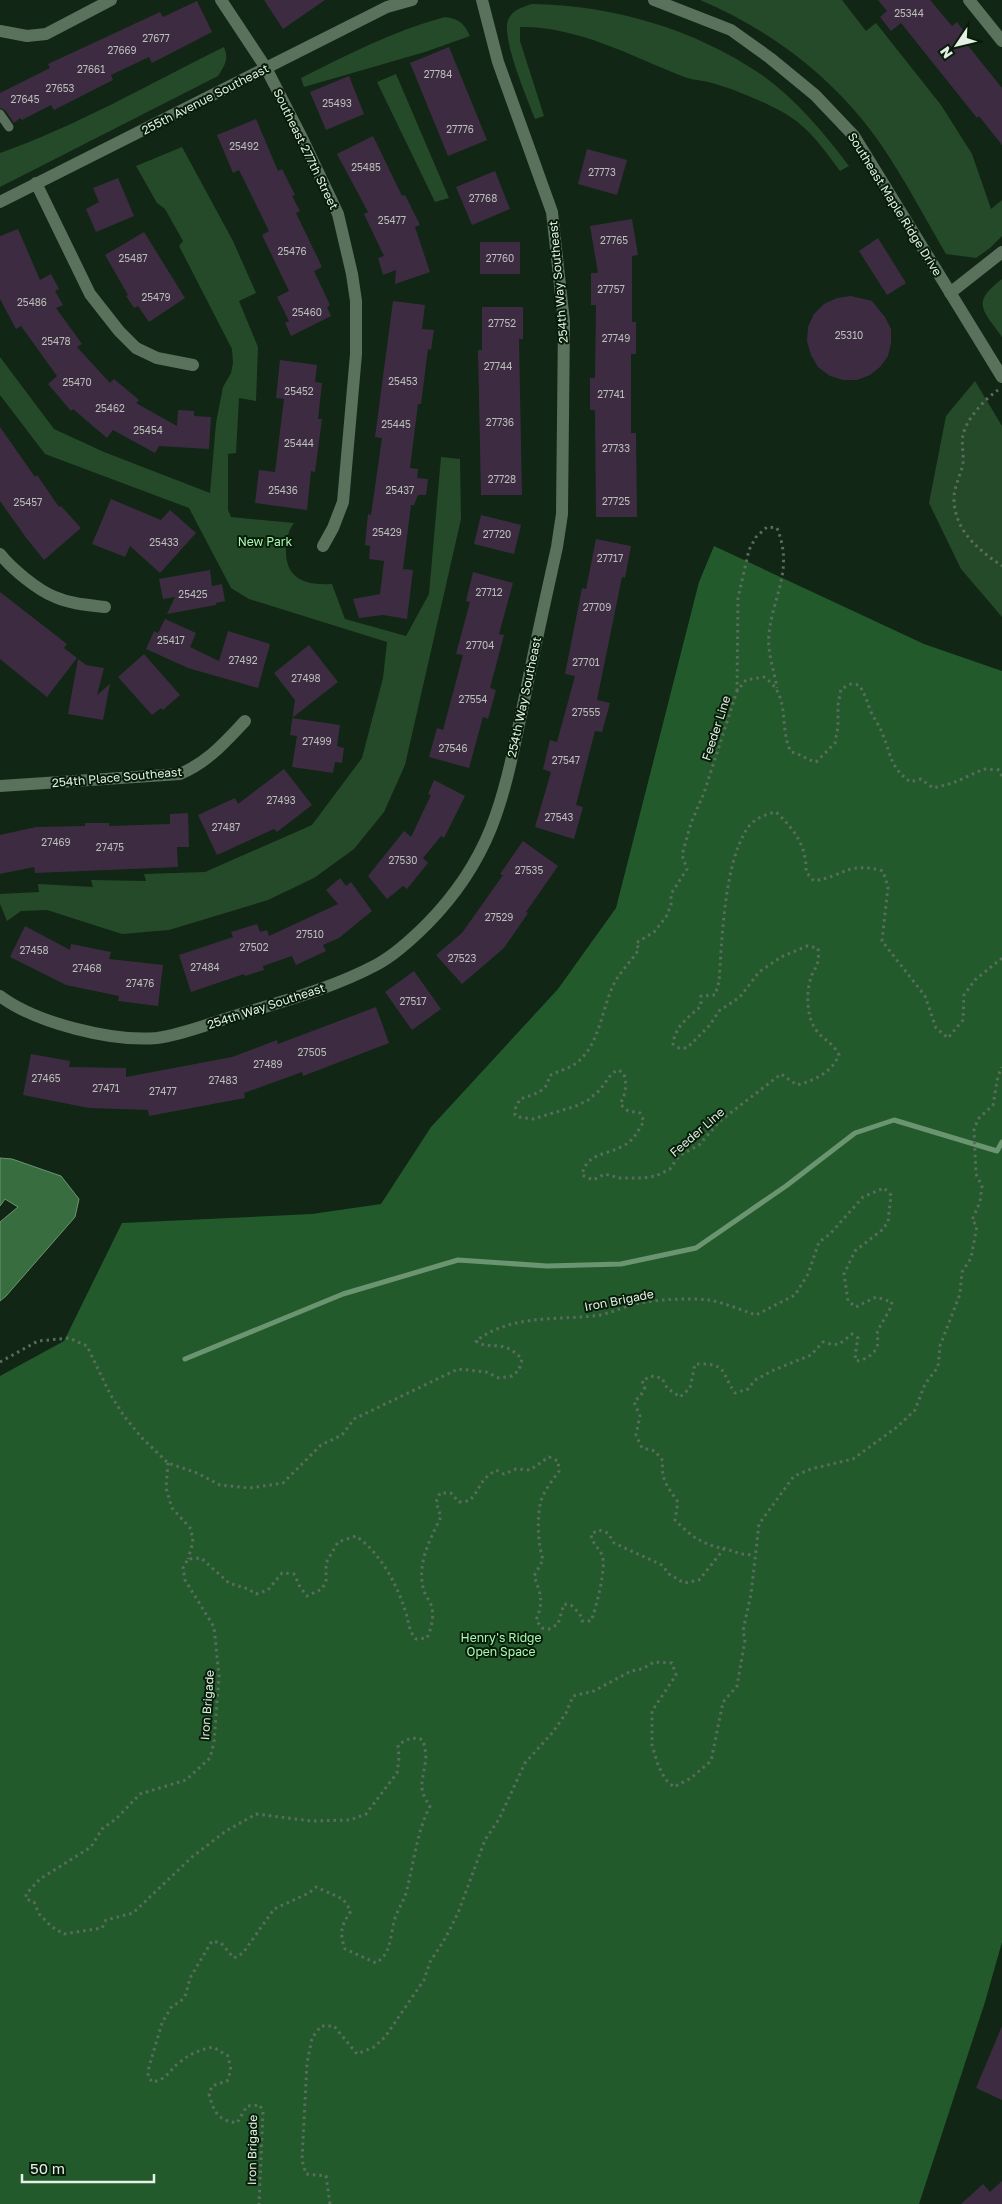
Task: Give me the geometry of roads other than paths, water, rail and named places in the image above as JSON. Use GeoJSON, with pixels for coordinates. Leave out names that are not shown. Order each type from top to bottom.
{"type":"FeatureCollection","features":[{"type":"Feature","properties":{"kind":"street"},"geometry":{"type":"LineString","coordinates":[[0,31],[27,36],[46,34],[111,0]]}},
{"type":"Feature","properties":{"kind":"street","name":"Southeast 277th Street"},"geometry":{"type":"LineString","coordinates":[[221,0],[266,68],[302,138],[338,214],[352,274],[356,301],[356,354],[343,502],[333,528],[323,546]]}},
{"type":"Feature","properties":{"kind":"street","name":"255th Avenue Southeast"},"geometry":{"type":"LineString","coordinates":[[0,202],[387,7],[412,0]]}},
{"type":"Feature","properties":{"kind":"street","name":"254th Way Southeast"},"geometry":{"type":"LineString","coordinates":[[0,996],[40,1016],[66,1026],[96,1034],[124,1038],[157,1038],[184,1032],[330,986],[378,964],[410,941],[436,915],[461,885],[482,850],[502,801],[557,547],[562,514],[564,322],[552,212],[498,62],[482,0]]}},
{"type":"Feature","properties":{"kind":"street","name":"Southeast Maple Ridge Drive"},"geometry":{"type":"LineString","coordinates":[[654,0],[731,30],[770,58],[815,95],[854,136],[1002,377]]}},
{"type":"Feature","properties":{"kind":"street"},"geometry":{"type":"LineString","coordinates":[[969,0],[1002,41]]}},
{"type":"Feature","properties":{"kind":"street"},"geometry":{"type":"LineString","coordinates":[[36,183],[90,294],[119,331],[136,348],[157,358],[193,365]]}},
{"type":"Feature","properties":{"kind":"street"},"geometry":{"type":"LineString","coordinates":[[950,293],[1002,252]]}},
{"type":"Feature","properties":{"kind":"street"},"geometry":{"type":"LineString","coordinates":[[0,554],[7,563],[54,597],[80,604],[105,607]]}},
{"type":"Feature","properties":{"kind":"street","name":"254th Place Southeast"},"geometry":{"type":"LineString","coordinates":[[0,786],[180,774],[197,767],[215,752],[244,721]]}},
{"type":"Feature","properties":{"kind":"lane"},"geometry":{"type":"LineString","coordinates":[[0,114],[9,126]]}},
{"type":"Feature","properties":{"kind":"waterway"},"geometry":{"type":"LineString","coordinates":[[185,1359],[343,1294],[458,1260],[547,1266],[621,1264],[696,1248],[786,1186],[855,1133],[894,1120],[997,1151],[1002,1142]]}},
{"type":"Feature","properties":{"kind":"park label","name":"New Park"},"geometry":{"type":"Point","coordinates":[265,541]}},
{"type":"Feature","properties":{"kind":"park label","name":"Henry's Ridge Open Space"},"geometry":{"type":"Point","coordinates":[501,1644]}}]}
